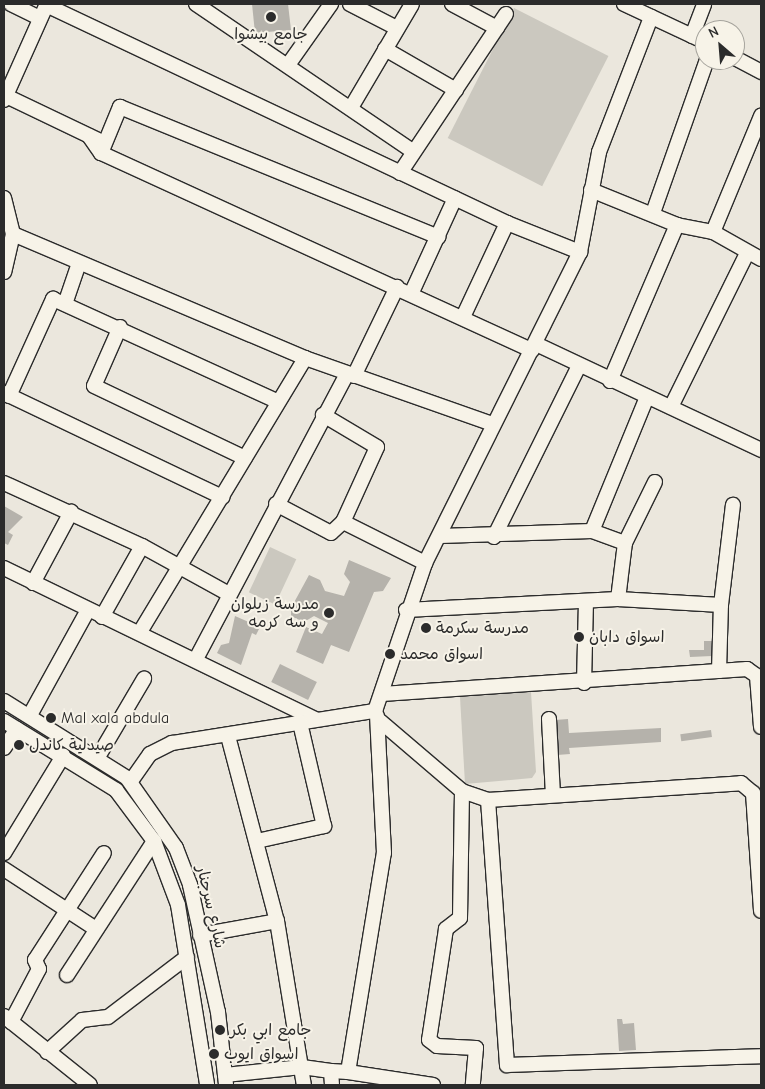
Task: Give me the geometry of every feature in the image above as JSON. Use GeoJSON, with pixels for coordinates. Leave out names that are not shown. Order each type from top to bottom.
{"type":"FeatureCollection","features":[{"type":"Feature","properties":{"kind":"street"},"geometry":{"type":"LineString","coordinates":[[11,4],[44,9],[507,223],[580,252]]}},
{"type":"Feature","properties":{"kind":"street"},"geometry":{"type":"LineString","coordinates":[[196,4],[288,66],[352,106],[414,152]]}},
{"type":"Feature","properties":{"kind":"street"},"geometry":{"type":"LineString","coordinates":[[288,66],[331,4]]}},
{"type":"Feature","properties":{"kind":"street"},"geometry":{"type":"LineString","coordinates":[[350,4],[397,28]]}},
{"type":"Feature","properties":{"kind":"street"},"geometry":{"type":"LineString","coordinates":[[352,106],[412,4]]}},
{"type":"Feature","properties":{"kind":"street"},"geometry":{"type":"LineString","coordinates":[[452,4],[497,28]]}},
{"type":"Feature","properties":{"kind":"street"},"geometry":{"type":"LineString","coordinates":[[624,4],[695,38]]}},
{"type":"Feature","properties":{"kind":"street"},"geometry":{"type":"LineString","coordinates":[[701,20],[704,4]]}},
{"type":"Feature","properties":{"kind":"street"},"geometry":{"type":"LineString","coordinates":[[44,9],[4,97],[89,136],[103,148],[397,287],[579,366],[761,450]]}},
{"type":"Feature","properties":{"kind":"street"},"geometry":{"type":"LineString","coordinates":[[400,173],[506,14]]}},
{"type":"Feature","properties":{"kind":"street"},"geometry":{"type":"LineString","coordinates":[[348,1072],[384,853],[377,716],[406,610],[425,563],[440,536],[492,424],[534,347],[580,252],[599,152],[651,17]]}},
{"type":"Feature","properties":{"kind":"street"},"geometry":{"type":"LineString","coordinates":[[386,49],[456,90]]}},
{"type":"Feature","properties":{"kind":"street"},"geometry":{"type":"LineString","coordinates":[[745,62],[760,68]]}},
{"type":"Feature","properties":{"kind":"street"},"geometry":{"type":"LineString","coordinates":[[653,213],[703,70]]}},
{"type":"Feature","properties":{"kind":"street"},"geometry":{"type":"LineString","coordinates":[[103,148],[120,107],[438,237]]}},
{"type":"Feature","properties":{"kind":"street"},"geometry":{"type":"LineString","coordinates":[[713,232],[761,116]]}},
{"type":"Feature","properties":{"kind":"street"},"geometry":{"type":"LineString","coordinates":[[591,190],[653,213],[677,225],[713,232],[747,253],[761,259]]}},
{"type":"Feature","properties":{"kind":"street"},"geometry":{"type":"LineString","coordinates":[[4,198],[13,234],[7,250],[4,272]]}},
{"type":"Feature","properties":{"kind":"street"},"geometry":{"type":"LineString","coordinates":[[412,292],[455,198]]}},
{"type":"Feature","properties":{"kind":"street"},"geometry":{"type":"LineString","coordinates":[[463,317],[507,223]]}},
{"type":"Feature","properties":{"kind":"street"},"geometry":{"type":"LineString","coordinates":[[610,381],[677,225]]}},
{"type":"Feature","properties":{"kind":"street"},"geometry":{"type":"LineString","coordinates":[[13,234],[305,358],[492,424]]}},
{"type":"Feature","properties":{"kind":"street"},"geometry":{"type":"LineString","coordinates":[[671,408],[747,253]]}},
{"type":"Feature","properties":{"kind":"street"},"geometry":{"type":"LineString","coordinates":[[65,304],[79,263]]}},
{"type":"Feature","properties":{"kind":"street"},"geometry":{"type":"LineString","coordinates":[[196,659],[324,415],[350,375],[397,287]]}},
{"type":"Feature","properties":{"kind":"street"},"geometry":{"type":"LineString","coordinates":[[222,497],[7,395],[53,299],[120,327],[277,401]]}},
{"type":"Feature","properties":{"kind":"street"},"geometry":{"type":"LineString","coordinates":[[120,327],[94,386],[245,458]]}},
{"type":"Feature","properties":{"kind":"street"},"geometry":{"type":"LineString","coordinates":[[140,632],[222,497],[277,401],[305,358]]}},
{"type":"Feature","properties":{"kind":"street"},"geometry":{"type":"LineString","coordinates":[[494,537],[579,366]]}},
{"type":"Feature","properties":{"kind":"street"},"geometry":{"type":"LineString","coordinates":[[592,531],[647,397]]}},
{"type":"Feature","properties":{"kind":"street"},"geometry":{"type":"LineString","coordinates":[[276,504],[331,532],[343,522],[376,447],[324,415]]}},
{"type":"Feature","properties":{"kind":"street"},"geometry":{"type":"LineString","coordinates":[[618,599],[625,543],[655,482]]}},
{"type":"Feature","properties":{"kind":"street"},"geometry":{"type":"LineString","coordinates":[[4,483],[142,546],[229,594]]}},
{"type":"Feature","properties":{"kind":"street"},"geometry":{"type":"LineString","coordinates":[[719,671],[721,605],[733,505]]}},
{"type":"Feature","properties":{"kind":"street"},"geometry":{"type":"LineString","coordinates":[[33,583],[71,512]]}},
{"type":"Feature","properties":{"kind":"street"},"geometry":{"type":"LineString","coordinates":[[343,522],[425,563]]}},
{"type":"Feature","properties":{"kind":"street"},"geometry":{"type":"LineString","coordinates":[[440,536],[494,537],[592,531],[625,543]]}},
{"type":"Feature","properties":{"kind":"street"},"geometry":{"type":"LineString","coordinates":[[102,617],[142,546]]}},
{"type":"Feature","properties":{"kind":"street"},"geometry":{"type":"LineString","coordinates":[[6,573],[33,583],[102,617],[140,632],[315,719]]}},
{"type":"Feature","properties":{"kind":"street"},"geometry":{"type":"LineString","coordinates":[[406,610],[618,599],[721,605]]}},
{"type":"Feature","properties":{"kind":"street"},"geometry":{"type":"LineString","coordinates":[[584,683],[586,602]]}},
{"type":"Feature","properties":{"kind":"street"},"geometry":{"type":"LineString","coordinates":[[30,715],[88,610]]}},
{"type":"Feature","properties":{"kind":"street"},"geometry":{"type":"LineString","coordinates":[[382,694],[584,683],[747,669],[757,676],[761,727]]}},
{"type":"Feature","properties":{"kind":"street"},"geometry":{"type":"LineString","coordinates":[[98,757],[144,679]]}},
{"type":"Feature","properties":{"kind":"street","name":"شارع سرجنار"},"geometry":{"type":"LineString","coordinates":[[4,702],[30,715],[98,757],[131,781],[181,860],[200,934],[224,1054],[226,1080]]}},
{"type":"Feature","properties":{"kind":"street"},"geometry":{"type":"LineString","coordinates":[[131,781],[160,748],[315,719],[377,716],[462,791],[488,800],[741,783],[748,786],[753,793],[761,911]]}},
{"type":"Feature","properties":{"kind":"street"},"geometry":{"type":"LineString","coordinates":[[549,719],[553,795]]}},
{"type":"Feature","properties":{"kind":"street","name":"شارع سرجنار"},"geometry":{"type":"LineString","coordinates":[[4,722],[63,756],[116,790],[154,841],[169,872],[187,957],[207,1085]]}},
{"type":"Feature","properties":{"kind":"street"},"geometry":{"type":"LineString","coordinates":[[257,841],[324,826],[300,723]]}},
{"type":"Feature","properties":{"kind":"street"},"geometry":{"type":"LineString","coordinates":[[4,748],[16,729]]}},
{"type":"Feature","properties":{"kind":"street"},"geometry":{"type":"LineString","coordinates":[[228,736],[277,921],[304,1085]]}},
{"type":"Feature","properties":{"kind":"street"},"geometry":{"type":"LineString","coordinates":[[4,853],[63,756]]}},
{"type":"Feature","properties":{"kind":"street"},"geometry":{"type":"LineString","coordinates":[[462,791],[460,918],[446,929],[429,1040],[437,1046],[476,1048],[473,1085]]}},
{"type":"Feature","properties":{"kind":"street"},"geometry":{"type":"LineString","coordinates":[[488,800],[508,1065],[761,1056]]}},
{"type":"Feature","properties":{"kind":"street"},"geometry":{"type":"LineString","coordinates":[[67,976],[154,841]]}},
{"type":"Feature","properties":{"kind":"street"},"geometry":{"type":"LineString","coordinates":[[90,1085],[7,1019],[39,970],[35,960],[67,908],[104,854]]}},
{"type":"Feature","properties":{"kind":"street"},"geometry":{"type":"LineString","coordinates":[[4,869],[67,908],[96,929]]}},
{"type":"Feature","properties":{"kind":"street"},"geometry":{"type":"LineString","coordinates":[[200,934],[277,921]]}},
{"type":"Feature","properties":{"kind":"street"},"geometry":{"type":"LineString","coordinates":[[47,1052],[82,1020],[108,1017],[187,957]]}},
{"type":"Feature","properties":{"kind":"street"},"geometry":{"type":"LineString","coordinates":[[202,1055],[224,1054]]}},
{"type":"Feature","properties":{"kind":"street"},"geometry":{"type":"LineString","coordinates":[[226,1080],[302,1067],[433,1085]]}},
{"type":"Feature","properties":{"kind":"street"},"geometry":{"type":"LineString","coordinates":[[331,1071],[332,1085]]}},
{"type":"Feature","properties":{"kind":"shaded area"},"geometry":{"type":"Polygon","coordinates":[[[514,8],[608,56],[542,186],[448,138],[514,8]]]}},
{"type":"Feature","properties":{"kind":"shaded area"},"geometry":{"type":"Polygon","coordinates":[[[270,547],[296,559],[275,605],[249,592],[270,547]]]}},
{"type":"Feature","properties":{"kind":"shaded area"},"geometry":{"type":"Polygon","coordinates":[[[531,692],[536,772],[532,778],[465,784],[460,697],[531,692]]]}},
{"type":"Feature","properties":{"kind":"building","name":"جامع بيشوا"},"geometry":{"type":"Polygon","coordinates":[[[252,4],[288,4],[291,30],[255,33],[252,4]]]}},
{"type":"Feature","properties":{"kind":"building"},"geometry":{"type":"Polygon","coordinates":[[[4,506],[23,517],[8,532],[13,535],[8,545],[4,543],[4,506]]]}},
{"type":"Feature","properties":{"kind":"building","name":"مدرسة زيلوان و سه كرمه"},"geometry":{"type":"Polygon","coordinates":[[[349,560],[391,578],[383,591],[374,592],[349,652],[331,645],[323,664],[296,652],[306,627],[322,634],[328,623],[314,616],[304,622],[291,616],[291,608],[309,575],[320,580],[325,591],[344,596],[350,582],[344,574],[349,560]]]}},
{"type":"Feature","properties":{"kind":"building"},"geometry":{"type":"Polygon","coordinates":[[[235,616],[260,627],[256,635],[252,633],[241,665],[217,653],[221,645],[229,643],[235,616]]]}},
{"type":"Feature","properties":{"kind":"building"},"geometry":{"type":"Polygon","coordinates":[[[704,641],[712,641],[712,656],[690,657],[689,650],[704,650],[704,641]]]}},
{"type":"Feature","properties":{"kind":"building"},"geometry":{"type":"Polygon","coordinates":[[[280,664],[317,682],[308,700],[271,682],[280,664]]]}},
{"type":"Feature","properties":{"kind":"building"},"geometry":{"type":"Polygon","coordinates":[[[568,719],[569,733],[661,728],[661,742],[569,748],[570,754],[557,755],[555,720],[568,719]]]}},
{"type":"Feature","properties":{"kind":"building"},"geometry":{"type":"Polygon","coordinates":[[[711,730],[712,737],[681,741],[680,734],[711,730]]]}},
{"type":"Feature","properties":{"kind":"building"},"geometry":{"type":"Polygon","coordinates":[[[617,1019],[622,1019],[623,1024],[634,1023],[636,1050],[619,1051],[617,1019]]]}},
{"type":"Feature","properties":{"kind":"place","name":"جامع بيشوا"},"geometry":{"type":"Point","coordinates":[271,17]}},
{"type":"Feature","properties":{"kind":"place","name":"مدرسة زيلوان و سه كرمه"},"geometry":{"type":"Point","coordinates":[329,613]}},
{"type":"Feature","properties":{"kind":"place","name":"مدرسة سكرمة"},"geometry":{"type":"Point","coordinates":[426,628]}},
{"type":"Feature","properties":{"kind":"place","name":"اسواق دابان"},"geometry":{"type":"Point","coordinates":[579,637]}},
{"type":"Feature","properties":{"kind":"place","name":"اسواق محمد"},"geometry":{"type":"Point","coordinates":[390,654]}},
{"type":"Feature","properties":{"kind":"place","name":"Mal xala abdula"},"geometry":{"type":"Point","coordinates":[51,718]}},
{"type":"Feature","properties":{"kind":"place","name":"صيدلية كاندل"},"geometry":{"type":"Point","coordinates":[19,745]}},
{"type":"Feature","properties":{"kind":"place","name":"جامع ابي بكر"},"geometry":{"type":"Point","coordinates":[220,1030]}},
{"type":"Feature","properties":{"kind":"place","name":"اسواق ايوب"},"geometry":{"type":"Point","coordinates":[214,1054]}}]}
